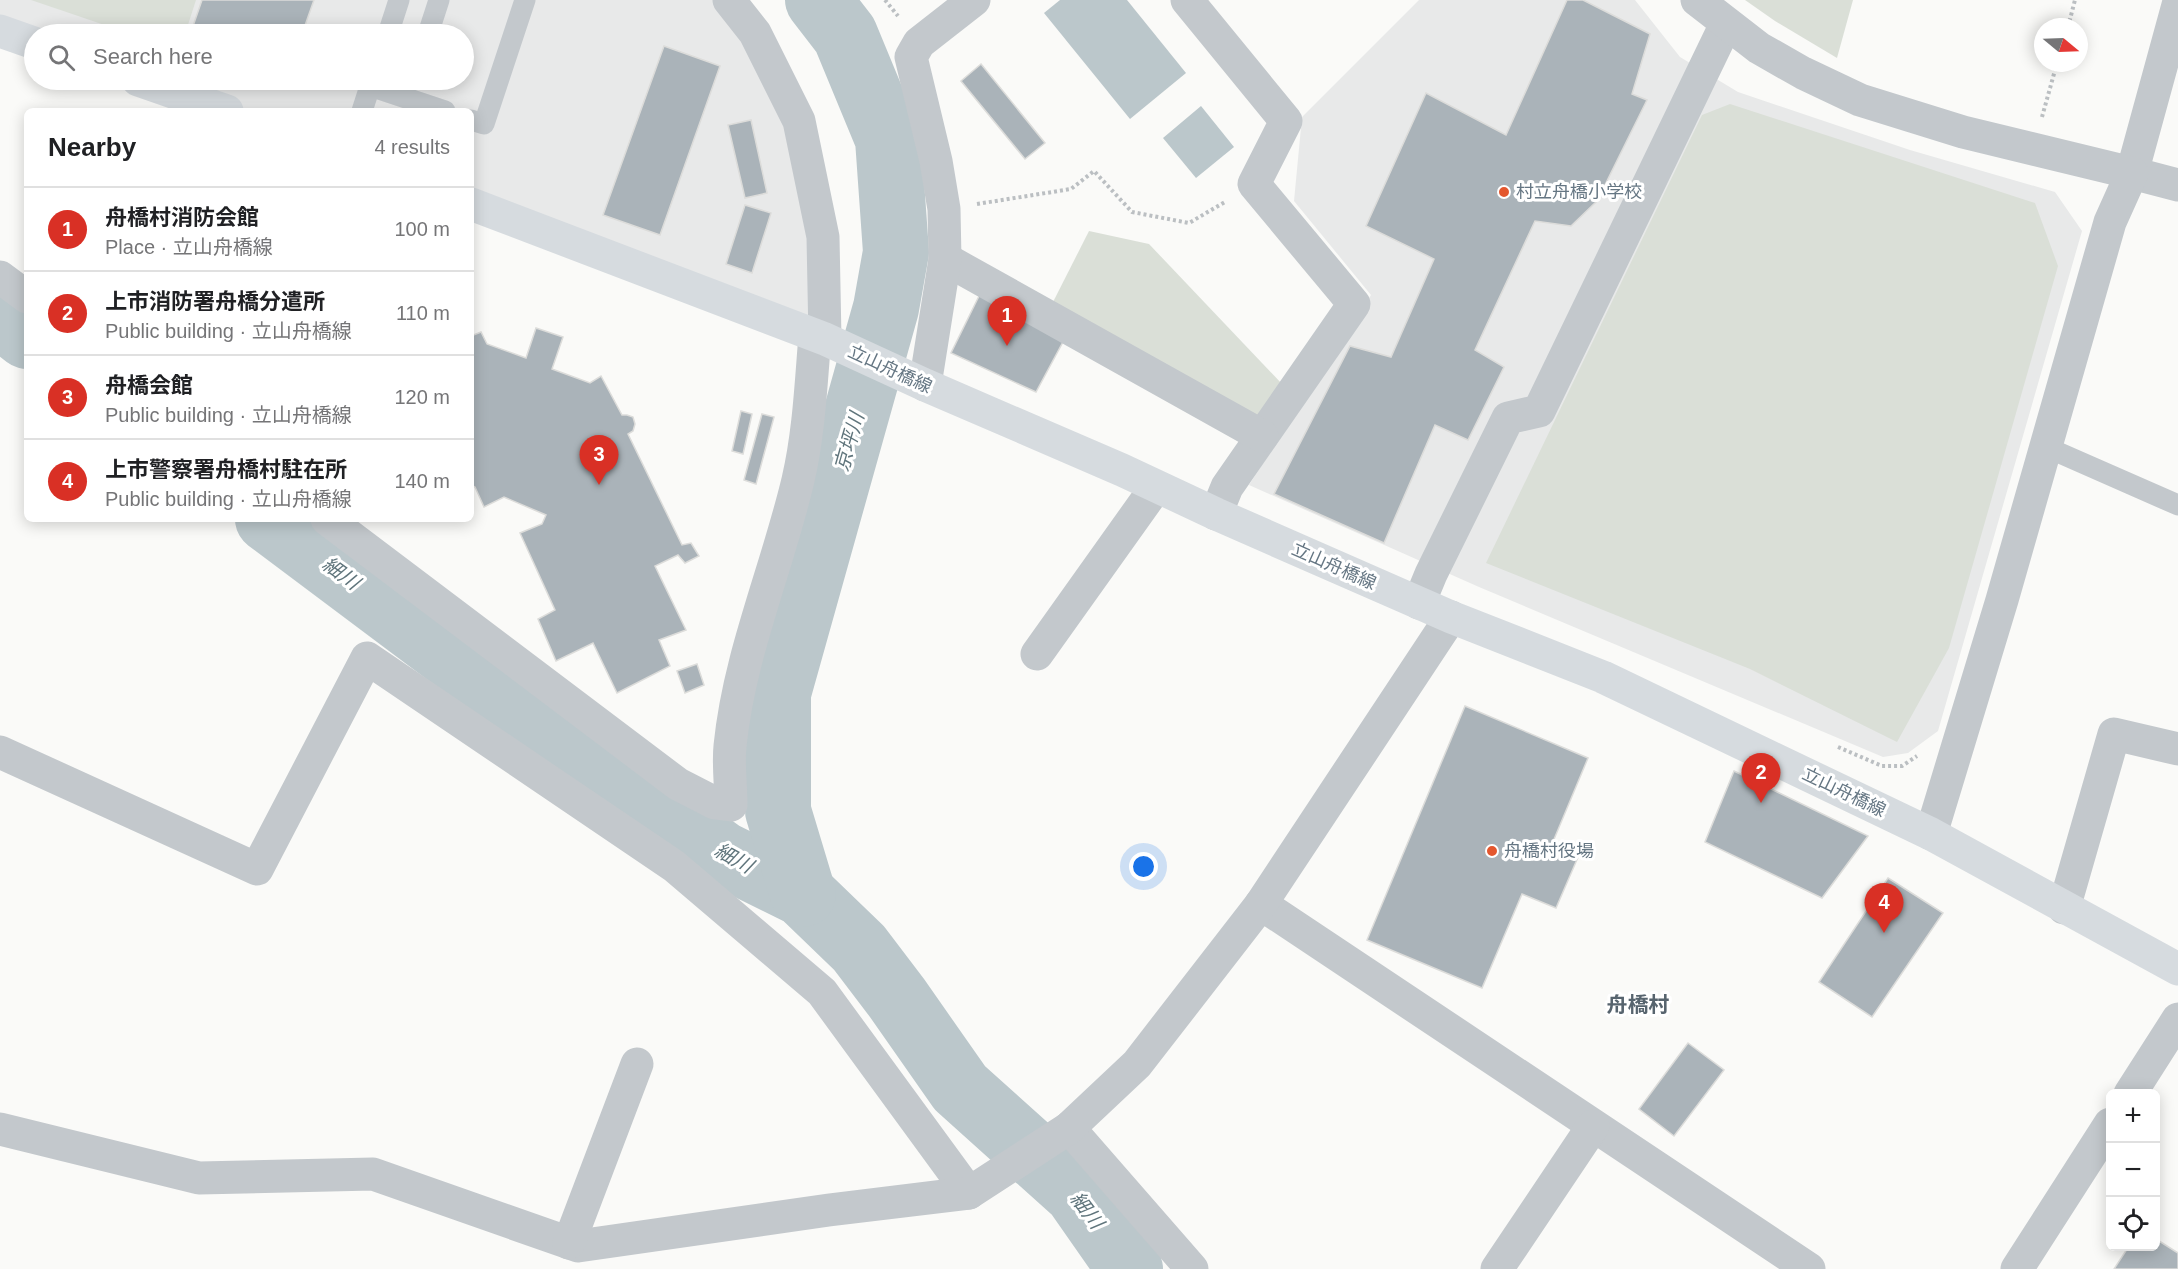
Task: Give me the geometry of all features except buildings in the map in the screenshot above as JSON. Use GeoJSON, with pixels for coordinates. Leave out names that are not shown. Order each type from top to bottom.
{"type":"FeatureCollection","features":[{"type":"Feature","properties":{"kind":"main road"},"geometry":{"type":"LineString","coordinates":[[0,31],[24,39]]}},
{"type":"Feature","properties":{"kind":"main road"},"geometry":{"type":"LineString","coordinates":[[167,90],[218,108]]}},
{"type":"Feature","properties":{"kind":"main road","name":"立山舟橋線"},"geometry":{"type":"LineString","coordinates":[[474,205],[820,337],[1451,617],[1604,677],[1931,834],[2178,969]]}},
{"type":"Feature","properties":{"kind":"street"},"geometry":{"type":"LineString","coordinates":[[331,522],[678,784],[715,803],[732,805],[730,748],[738,697],[756,624],[799,479],[820,337],[823,237],[799,121],[755,33],[729,0]]}},
{"type":"Feature","properties":{"kind":"street"},"geometry":{"type":"LineString","coordinates":[[925,385],[945,259],[944,209],[936,161],[911,57],[919,43],[974,0]]}},
{"type":"Feature","properties":{"kind":"street"},"geometry":{"type":"LineString","coordinates":[[1187,0],[1286,121],[1254,184],[1354,304],[1227,487],[1216,514]]}},
{"type":"Feature","properties":{"kind":"street"},"geometry":{"type":"LineString","coordinates":[[1697,0],[1759,48],[1803,73],[1860,100],[1963,132],[2178,185]]}},
{"type":"Feature","properties":{"kind":"street"},"geometry":{"type":"LineString","coordinates":[[1931,834],[2002,600],[2110,222],[2132,173],[2178,5]]}},
{"type":"Feature","properties":{"kind":"street"},"geometry":{"type":"LineString","coordinates":[[1419,603],[1508,418],[1539,411],[1726,24]]}},
{"type":"Feature","properties":{"kind":"street"},"geometry":{"type":"LineString","coordinates":[[945,259],[1262,436]]}},
{"type":"Feature","properties":{"kind":"street"},"geometry":{"type":"LineString","coordinates":[[0,277],[24,295]]}},
{"type":"Feature","properties":{"kind":"street"},"geometry":{"type":"LineString","coordinates":[[1037,654],[1156,487]]}},
{"type":"Feature","properties":{"kind":"street"},"geometry":{"type":"LineString","coordinates":[[0,1129],[199,1178],[373,1174],[582,1252],[829,1210],[969,1193],[1069,1128],[1137,1064],[1261,904],[1451,617]]}},
{"type":"Feature","properties":{"kind":"street"},"geometry":{"type":"LineString","coordinates":[[0,752],[257,869],[367,658],[674,866],[822,992],[969,1193]]}},
{"type":"Feature","properties":{"kind":"street"},"geometry":{"type":"LineString","coordinates":[[2064,908],[2115,734],[2178,749]]}},
{"type":"Feature","properties":{"kind":"street"},"geometry":{"type":"LineString","coordinates":[[1261,904],[1809,1269]]}},
{"type":"Feature","properties":{"kind":"street"},"geometry":{"type":"LineString","coordinates":[[2133,1089],[2178,1019]]}},
{"type":"Feature","properties":{"kind":"street"},"geometry":{"type":"LineString","coordinates":[[582,1252],[637,1064]]}},
{"type":"Feature","properties":{"kind":"street"},"geometry":{"type":"LineString","coordinates":[[1497,1269],[1593,1125]]}},
{"type":"Feature","properties":{"kind":"street"},"geometry":{"type":"LineString","coordinates":[[1069,1128],[1192,1269]]}},
{"type":"Feature","properties":{"kind":"street"},"geometry":{"type":"LineString","coordinates":[[2018,1269],[2106,1130]]}},
{"type":"Feature","properties":{"kind":"lane"},"geometry":{"type":"LineString","coordinates":[[391,24],[399,0]]}},
{"type":"Feature","properties":{"kind":"lane"},"geometry":{"type":"LineString","coordinates":[[431,24],[439,0]]}},
{"type":"Feature","properties":{"kind":"lane"},"geometry":{"type":"LineString","coordinates":[[474,121],[484,124],[525,0]]}},
{"type":"Feature","properties":{"kind":"lane"},"geometry":{"type":"LineString","coordinates":[[363,108],[369,90]]}},
{"type":"Feature","properties":{"kind":"lane"},"geometry":{"type":"LineString","coordinates":[[412,90],[440,108]]}},
{"type":"Feature","properties":{"kind":"lane"},"geometry":{"type":"LineString","coordinates":[[2046,447],[2178,505]]}},
{"type":"Feature","properties":{"kind":"path"},"geometry":{"type":"LineString","coordinates":[[2070,18],[2075,0]]}},
{"type":"Feature","properties":{"kind":"path"},"geometry":{"type":"LineString","coordinates":[[2033,149],[2054,72]]}},
{"type":"Feature","properties":{"kind":"path"},"geometry":{"type":"LineString","coordinates":[[944,209],[1071,189],[1094,171],[1132,212],[1189,223],[1254,184]]}},
{"type":"Feature","properties":{"kind":"shaded area"},"geometry":{"type":"Polygon","coordinates":[[[0,0],[729,0],[799,121],[825,339],[474,205],[474,108],[218,108],[167,90],[474,90],[474,24],[24,24],[24,33],[0,31],[0,0]]]}},
{"type":"Feature","properties":{"kind":"shaded area"},"geometry":{"type":"Polygon","coordinates":[[[31,0],[196,0],[188,24],[102,24],[31,0]]]}},
{"type":"Feature","properties":{"kind":"shaded area"},"geometry":{"type":"Polygon","coordinates":[[[1060,0],[1127,0],[1186,73],[1130,119],[1044,13],[1060,0]]]}},
{"type":"Feature","properties":{"kind":"shaded area"},"geometry":{"type":"Polygon","coordinates":[[[1419,0],[1635,0],[1680,57],[1738,92],[1910,150],[2055,192],[2082,231],[1938,731],[1908,753],[1883,757],[1479,587],[1249,485],[1371,295],[1294,201],[1302,117],[1419,0]]]}},
{"type":"Feature","properties":{"kind":"shaded area"},"geometry":{"type":"Polygon","coordinates":[[[1745,0],[1853,0],[1837,58],[1775,21],[1745,0]]]}},
{"type":"Feature","properties":{"kind":"shaded area"},"geometry":{"type":"Polygon","coordinates":[[[1730,104],[2035,203],[2058,266],[1949,648],[1897,742],[1750,669],[1486,563],[1702,115],[1730,104]]]}},
{"type":"Feature","properties":{"kind":"shaded area"},"geometry":{"type":"Polygon","coordinates":[[[1201,106],[1234,147],[1196,178],[1163,138],[1201,106]]]}},
{"type":"Feature","properties":{"kind":"shaded area"},"geometry":{"type":"Polygon","coordinates":[[[1089,231],[1149,244],[1282,384],[1258,422],[1052,304],[1089,231]]]}},
{"type":"Feature","properties":{"kind":"waterway","name":"京坪川"},"geometry":{"type":"LineString","coordinates":[[803,894],[778,811],[778,693],[886,308],[896,252],[888,139],[845,35],[818,0]]}},
{"type":"Feature","properties":{"kind":"waterway","name":"細川"},"geometry":{"type":"LineString","coordinates":[[0,315],[24,334]]}},
{"type":"Feature","properties":{"kind":"waterway","name":"細川"},"geometry":{"type":"LineString","coordinates":[[272,522],[536,720],[722,854],[803,894],[859,948],[960,1088],[1077,1193],[1130,1269]]}},
{"type":"Feature","properties":{"kind":"place","name":"村立舟橋小学校"},"geometry":{"type":"Point","coordinates":[1504,192]}},
{"type":"Feature","properties":{"kind":"place","name":"舟橋村消防会館"},"geometry":{"type":"Point","coordinates":[1007,346]}},
{"type":"Feature","properties":{"kind":"place","name":"舟橋会館"},"geometry":{"type":"Point","coordinates":[599,485]}},
{"type":"Feature","properties":{"kind":"place","name":"上市消防署舟橋分遣所"},"geometry":{"type":"Point","coordinates":[1761,803]}},
{"type":"Feature","properties":{"kind":"place","name":"舟橋村役場"},"geometry":{"type":"Point","coordinates":[1492,851]}},
{"type":"Feature","properties":{"kind":"place","name":"上市警察署舟橋村駐在所"},"geometry":{"type":"Point","coordinates":[1884,933]}},
{"type":"Feature","properties":{"kind":"district","name":"舟橋村"},"geometry":{"type":"Point","coordinates":[1638,1005]}}]}
